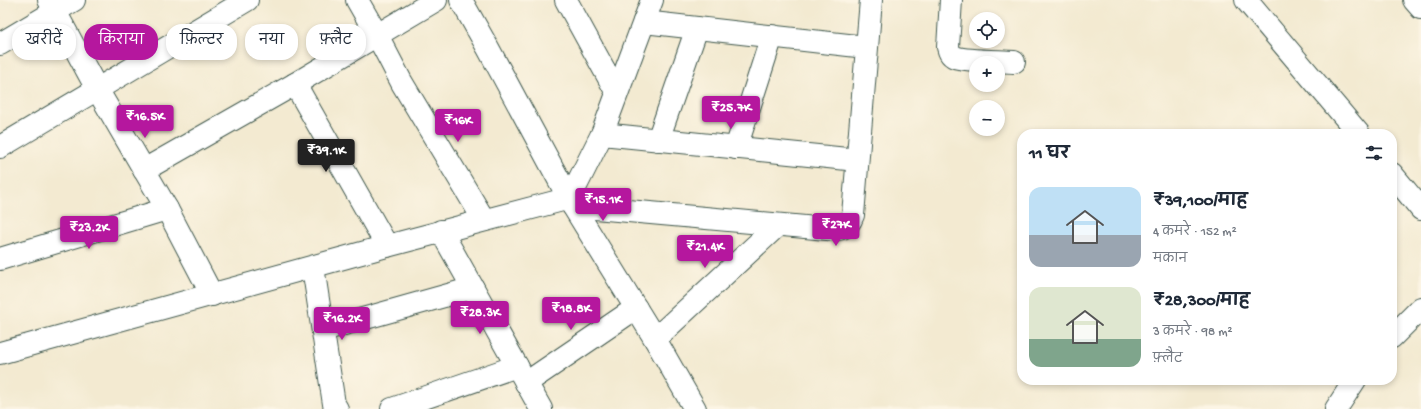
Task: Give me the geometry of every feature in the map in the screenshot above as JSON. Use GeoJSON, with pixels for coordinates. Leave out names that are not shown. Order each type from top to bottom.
{"type":"FeatureCollection","features":[{"type":"Feature","properties":{"kind":"street"},"geometry":{"type":"LineString","coordinates":[[0,44],[52,6],[74,0]]}},
{"type":"Feature","properties":{"kind":"street"},"geometry":{"type":"LineString","coordinates":[[0,147],[247,0]]}},
{"type":"Feature","properties":{"kind":"street"},"geometry":{"type":"LineString","coordinates":[[357,0],[377,34],[402,83],[484,220]]}},
{"type":"Feature","properties":{"kind":"street"},"geometry":{"type":"LineString","coordinates":[[144,170],[295,84],[436,0]]}},
{"type":"Feature","properties":{"kind":"street"},"geometry":{"type":"LineString","coordinates":[[461,0],[572,202],[655,339],[695,409]]}},
{"type":"Feature","properties":{"kind":"street"},"geometry":{"type":"LineString","coordinates":[[566,0],[617,93]]}},
{"type":"Feature","properties":{"kind":"street"},"geometry":{"type":"LineString","coordinates":[[572,202],[602,134],[652,0]]}},
{"type":"Feature","properties":{"kind":"street"},"geometry":{"type":"LineString","coordinates":[[0,353],[212,295],[314,275],[387,246],[445,238],[484,220],[572,202],[827,230],[844,228],[850,222],[853,215],[871,0]]}},
{"type":"Feature","properties":{"kind":"street"},"geometry":{"type":"LineString","coordinates":[[951,0],[948,47],[950,54],[964,59],[1014,62]]}},
{"type":"Feature","properties":{"kind":"street"},"geometry":{"type":"LineString","coordinates":[[1246,0],[1354,129]]}},
{"type":"Feature","properties":{"kind":"street"},"geometry":{"type":"LineString","coordinates":[[1414,0],[1421,8]]}},
{"type":"Feature","properties":{"kind":"street"},"geometry":{"type":"LineString","coordinates":[[52,6],[97,89],[167,209],[212,295]]}},
{"type":"Feature","properties":{"kind":"street"},"geometry":{"type":"LineString","coordinates":[[644,22],[866,47]]}},
{"type":"Feature","properties":{"kind":"street"},"geometry":{"type":"LineString","coordinates":[[658,140],[697,28]]}},
{"type":"Feature","properties":{"kind":"street"},"geometry":{"type":"LineString","coordinates":[[736,148],[772,36]]}},
{"type":"Feature","properties":{"kind":"street"},"geometry":{"type":"LineString","coordinates":[[295,84],[387,246]]}},
{"type":"Feature","properties":{"kind":"street"},"geometry":{"type":"LineString","coordinates":[[602,134],[857,160]]}},
{"type":"Feature","properties":{"kind":"street"},"geometry":{"type":"LineString","coordinates":[[1397,180],[1421,208]]}},
{"type":"Feature","properties":{"kind":"street"},"geometry":{"type":"LineString","coordinates":[[0,259],[167,209]]}},
{"type":"Feature","properties":{"kind":"street"},"geometry":{"type":"LineString","coordinates":[[655,339],[778,225]]}},
{"type":"Feature","properties":{"kind":"street"},"geometry":{"type":"LineString","coordinates":[[445,238],[541,409]]}},
{"type":"Feature","properties":{"kind":"street"},"geometry":{"type":"LineString","coordinates":[[314,275],[334,404],[337,409]]}},
{"type":"Feature","properties":{"kind":"street"},"geometry":{"type":"LineString","coordinates":[[323,330],[473,288]]}},
{"type":"Feature","properties":{"kind":"street"},"geometry":{"type":"LineString","coordinates":[[392,409],[521,374],[636,308]]}},
{"type":"Feature","properties":{"kind":"street"},"geometry":{"type":"LineString","coordinates":[[1397,334],[1417,321]]}},
{"type":"Feature","properties":{"kind":"street"},"geometry":{"type":"LineString","coordinates":[[1336,409],[1353,385]]}}]}
